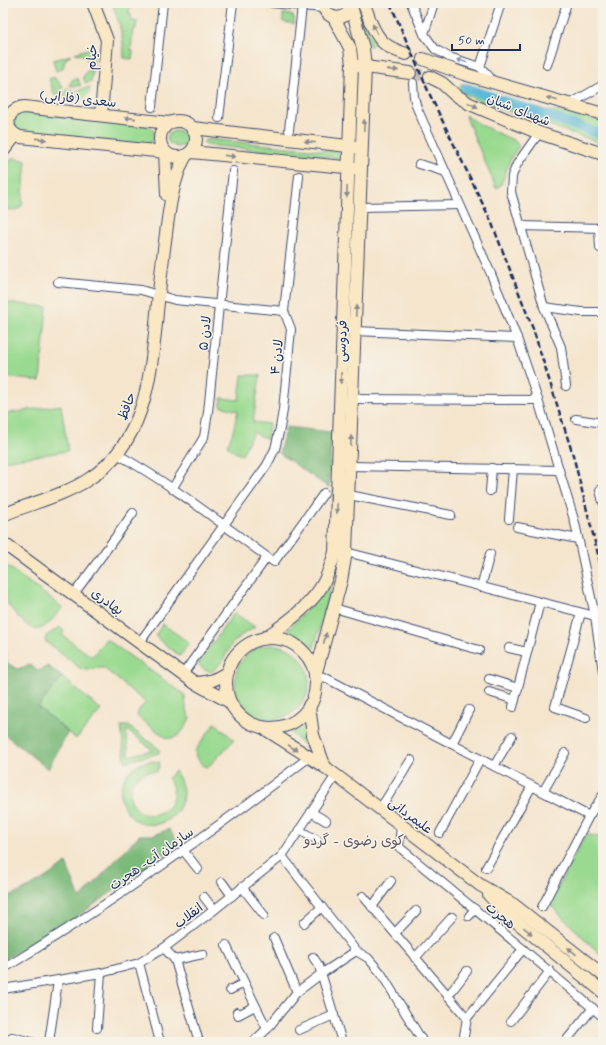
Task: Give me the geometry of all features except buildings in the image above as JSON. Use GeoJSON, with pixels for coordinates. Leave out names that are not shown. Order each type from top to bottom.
{"type":"FeatureCollection","features":[{"type":"Feature","properties":{"kind":"street","name":"خیام"},"geometry":{"type":"LineString","coordinates":[[94,3],[107,40],[101,115]]}},
{"type":"Feature","properties":{"kind":"street"},"geometry":{"type":"LineString","coordinates":[[152,107],[163,3]]}},
{"type":"Feature","properties":{"kind":"street"},"geometry":{"type":"LineString","coordinates":[[219,118],[233,3]]}},
{"type":"Feature","properties":{"kind":"street"},"geometry":{"type":"LineString","coordinates":[[272,3],[302,6],[323,6]]}},
{"type":"Feature","properties":{"kind":"street"},"geometry":{"type":"LineString","coordinates":[[411,3],[424,34],[440,53],[480,67],[493,82]]}},
{"type":"Feature","properties":{"kind":"street"},"geometry":{"type":"LineString","coordinates":[[424,34],[434,3]]}},
{"type":"Feature","properties":{"kind":"street"},"geometry":{"type":"LineString","coordinates":[[480,67],[501,3]]}},
{"type":"Feature","properties":{"kind":"street"},"geometry":{"type":"LineString","coordinates":[[547,65],[567,3]]}},
{"type":"Feature","properties":{"kind":"street"},"geometry":{"type":"LineString","coordinates":[[334,18],[343,17],[355,4],[382,43],[394,50],[406,54]]}},
{"type":"Feature","properties":{"kind":"street","name":"فردوسی"},"geometry":{"type":"LineString","coordinates":[[315,676],[342,581],[346,552],[363,148],[371,68],[363,48],[355,4]]}},
{"type":"Feature","properties":{"kind":"street"},"geometry":{"type":"LineString","coordinates":[[289,130],[302,6]]}},
{"type":"Feature","properties":{"kind":"street","name":"فردوسی"},"geometry":{"type":"LineString","coordinates":[[263,639],[283,626],[312,598],[324,583],[335,552],[352,65],[350,48],[334,18],[326,12],[323,6]]}},
{"type":"Feature","properties":{"kind":"street","name":"شهدای شبان"},"geometry":{"type":"LineString","coordinates":[[423,59],[464,74],[603,114]]}},
{"type":"Feature","properties":{"kind":"street"},"geometry":{"type":"LineString","coordinates":[[352,65],[412,78],[417,108],[492,274],[517,338],[538,400],[575,523],[595,616],[603,672]]}},
{"type":"Feature","properties":{"kind":"street","name":"شهدای شبان"},"geometry":{"type":"LineString","coordinates":[[430,78],[442,83],[454,94],[470,104],[539,133],[603,154]]}},
{"type":"Feature","properties":{"kind":"street"},"geometry":{"type":"LineString","coordinates":[[570,104],[603,85]]}},
{"type":"Feature","properties":{"kind":"street","name":"سعدی (فارابی)"},"geometry":{"type":"LineString","coordinates":[[16,135],[9,128],[9,118],[14,110],[24,107],[169,123]]}},
{"type":"Feature","properties":{"kind":"street"},"geometry":{"type":"LineString","coordinates":[[166,234],[167,178],[165,152],[160,144],[160,134],[169,123],[173,121],[186,122],[193,128],[363,148]]}},
{"type":"Feature","properties":{"kind":"street"},"geometry":{"type":"LineString","coordinates":[[166,234],[175,180],[180,166],[195,144],[196,140],[193,128]]}},
{"type":"Feature","properties":{"kind":"street"},"geometry":{"type":"LineString","coordinates":[[539,133],[517,164],[512,176],[511,192],[544,307],[561,347],[566,386]]}},
{"type":"Feature","properties":{"kind":"street"},"geometry":{"type":"LineString","coordinates":[[3,151],[16,135],[165,152],[174,157],[188,154],[362,169]]}},
{"type":"Feature","properties":{"kind":"street"},"geometry":{"type":"LineString","coordinates":[[419,164],[446,172]]}},
{"type":"Feature","properties":{"kind":"street","name":"لادن ۵"},"geometry":{"type":"LineString","coordinates":[[172,488],[204,437],[234,171]]}},
{"type":"Feature","properties":{"kind":"street","name":"لادن ۴"},"geometry":{"type":"LineString","coordinates":[[140,642],[267,465],[275,449],[280,428],[291,329],[284,311],[299,176]]}},
{"type":"Feature","properties":{"kind":"street"},"geometry":{"type":"LineString","coordinates":[[360,207],[460,205]]}},
{"type":"Feature","properties":{"kind":"street"},"geometry":{"type":"LineString","coordinates":[[521,226],[601,228],[600,248]]}},
{"type":"Feature","properties":{"kind":"street","name":"حافظ"},"geometry":{"type":"LineString","coordinates":[[3,515],[89,479],[117,454],[129,436],[146,396],[151,371],[166,234]]}},
{"type":"Feature","properties":{"kind":"street"},"geometry":{"type":"LineString","coordinates":[[58,282],[141,290],[175,300],[284,311]]}},
{"type":"Feature","properties":{"kind":"street"},"geometry":{"type":"LineString","coordinates":[[544,307],[581,312],[603,312]]}},
{"type":"Feature","properties":{"kind":"street"},"geometry":{"type":"LineString","coordinates":[[355,331],[517,338]]}},
{"type":"Feature","properties":{"kind":"street"},"geometry":{"type":"LineString","coordinates":[[352,399],[538,400]]}},
{"type":"Feature","properties":{"kind":"street"},"geometry":{"type":"LineString","coordinates":[[576,419],[603,423]]}},
{"type":"Feature","properties":{"kind":"street"},"geometry":{"type":"LineString","coordinates":[[117,454],[134,463],[172,488],[271,559]]}},
{"type":"Feature","properties":{"kind":"street"},"geometry":{"type":"LineString","coordinates":[[350,466],[559,470]]}},
{"type":"Feature","properties":{"kind":"street"},"geometry":{"type":"LineString","coordinates":[[490,491],[492,468]]}},
{"type":"Feature","properties":{"kind":"street"},"geometry":{"type":"LineString","coordinates":[[509,519],[513,469]]}},
{"type":"Feature","properties":{"kind":"street"},"geometry":{"type":"LineString","coordinates":[[603,490],[600,490],[603,502]]}},
{"type":"Feature","properties":{"kind":"street"},"geometry":{"type":"LineString","coordinates":[[183,674],[271,559],[324,493]]}},
{"type":"Feature","properties":{"kind":"street"},"geometry":{"type":"LineString","coordinates":[[349,495],[451,515]]}},
{"type":"Feature","properties":{"kind":"street"},"geometry":{"type":"LineString","coordinates":[[74,594],[133,513]]}},
{"type":"Feature","properties":{"kind":"street"},"geometry":{"type":"LineString","coordinates":[[517,527],[578,539]]}},
{"type":"Feature","properties":{"kind":"street","name":"بهادری"},"geometry":{"type":"LineString","coordinates":[[3,543],[183,674],[230,702]]}},
{"type":"Feature","properties":{"kind":"street"},"geometry":{"type":"LineString","coordinates":[[346,552],[595,616]]}},
{"type":"Feature","properties":{"kind":"street"},"geometry":{"type":"LineString","coordinates":[[481,587],[490,554]]}},
{"type":"Feature","properties":{"kind":"street"},"geometry":{"type":"LineString","coordinates":[[489,692],[514,704],[540,602]]}},
{"type":"Feature","properties":{"kind":"street"},"geometry":{"type":"LineString","coordinates":[[334,608],[479,650]]}},
{"type":"Feature","properties":{"kind":"street"},"geometry":{"type":"LineString","coordinates":[[581,613],[555,707],[586,718]]}},
{"type":"Feature","properties":{"kind":"street"},"geometry":{"type":"LineString","coordinates":[[314,697],[308,708],[299,718],[288,725],[275,728],[262,727],[249,723],[238,714],[230,702],[226,687],[228,672],[232,660],[240,650],[251,643],[263,639],[273,638],[292,644],[308,657],[315,676],[316,686],[314,697],[310,706],[313,735],[325,767]]}},
{"type":"Feature","properties":{"kind":"street"},"geometry":{"type":"LineString","coordinates":[[509,648],[527,652]]}},
{"type":"Feature","properties":{"kind":"street"},"geometry":{"type":"LineString","coordinates":[[195,682],[209,682],[228,672]]}},
{"type":"Feature","properties":{"kind":"street"},"geometry":{"type":"LineString","coordinates":[[315,676],[324,677],[589,816]]}},
{"type":"Feature","properties":{"kind":"street"},"geometry":{"type":"LineString","coordinates":[[489,679],[518,688]]}},
{"type":"Feature","properties":{"kind":"street"},"geometry":{"type":"LineString","coordinates":[[452,744],[469,710]]}},
{"type":"Feature","properties":{"kind":"street","name":"علیمردانی"},"geometry":{"type":"LineString","coordinates":[[262,727],[308,758],[325,767],[480,885],[514,905],[603,975]]}},
{"type":"Feature","properties":{"kind":"street"},"geometry":{"type":"LineString","coordinates":[[494,766],[512,736]]}},
{"type":"Feature","properties":{"kind":"street"},"geometry":{"type":"LineString","coordinates":[[543,792],[565,753]]}},
{"type":"Feature","properties":{"kind":"street","name":"سازمان آب- هجرت"},"geometry":{"type":"LineString","coordinates":[[3,969],[58,936],[129,889],[308,758]]}},
{"type":"Feature","properties":{"kind":"street"},"geometry":{"type":"LineString","coordinates":[[440,833],[480,759]]}},
{"type":"Feature","properties":{"kind":"street"},"geometry":{"type":"LineString","coordinates":[[380,809],[411,760]]}},
{"type":"Feature","properties":{"kind":"street","name":"انقلاب"},"geometry":{"type":"LineString","coordinates":[[3,990],[101,974],[139,963],[164,948],[282,856],[336,775]]}},
{"type":"Feature","properties":{"kind":"street"},"geometry":{"type":"LineString","coordinates":[[486,868],[532,786]]}},
{"type":"Feature","properties":{"kind":"street"},"geometry":{"type":"LineString","coordinates":[[542,907],[589,816],[603,795]]}},
{"type":"Feature","properties":{"kind":"street"},"geometry":{"type":"LineString","coordinates":[[311,812],[326,821]]}},
{"type":"Feature","properties":{"kind":"street","name":"هجرت"},"geometry":{"type":"LineString","coordinates":[[401,825],[399,847],[472,912],[523,949],[603,1017]]}},
{"type":"Feature","properties":{"kind":"street"},"geometry":{"type":"LineString","coordinates":[[299,830],[317,840]]}},
{"type":"Feature","properties":{"kind":"street"},"geometry":{"type":"LineString","coordinates":[[183,850],[198,869]]}},
{"type":"Feature","properties":{"kind":"street"},"geometry":{"type":"LineString","coordinates":[[282,856],[356,951],[368,958],[381,973],[423,1042]]}},
{"type":"Feature","properties":{"kind":"street"},"geometry":{"type":"LineString","coordinates":[[372,906],[390,881]]}},
{"type":"Feature","properties":{"kind":"street"},"geometry":{"type":"LineString","coordinates":[[222,882],[232,896]]}},
{"type":"Feature","properties":{"kind":"street","name":"علیمردانی"},"geometry":{"type":"LineString","coordinates":[[480,885],[507,914],[603,992]]}},
{"type":"Feature","properties":{"kind":"street"},"geometry":{"type":"LineString","coordinates":[[242,887],[264,915]]}},
{"type":"Feature","properties":{"kind":"street"},"geometry":{"type":"LineString","coordinates":[[204,896],[214,910]]}},
{"type":"Feature","properties":{"kind":"street"},"geometry":{"type":"LineString","coordinates":[[363,896],[466,1018]]}},
{"type":"Feature","properties":{"kind":"street"},"geometry":{"type":"LineString","coordinates":[[304,923],[322,907]]}},
{"type":"Feature","properties":{"kind":"street"},"geometry":{"type":"LineString","coordinates":[[395,934],[416,911]]}},
{"type":"Feature","properties":{"kind":"street"},"geometry":{"type":"LineString","coordinates":[[415,958],[452,917]]}},
{"type":"Feature","properties":{"kind":"street"},"geometry":{"type":"LineString","coordinates":[[274,938],[297,992]]}},
{"type":"Feature","properties":{"kind":"street"},"geometry":{"type":"LineString","coordinates":[[226,945],[267,1029]]}},
{"type":"Feature","properties":{"kind":"street"},"geometry":{"type":"LineString","coordinates":[[164,948],[174,960],[199,1042]]}},
{"type":"Feature","properties":{"kind":"street"},"geometry":{"type":"LineString","coordinates":[[463,1042],[466,1018],[523,949]]}},
{"type":"Feature","properties":{"kind":"street"},"geometry":{"type":"LineString","coordinates":[[253,1042],[267,1029],[297,992],[356,951]]}},
{"type":"Feature","properties":{"kind":"street"},"geometry":{"type":"LineString","coordinates":[[174,960],[203,954]]}},
{"type":"Feature","properties":{"kind":"street"},"geometry":{"type":"LineString","coordinates":[[313,958],[319,966],[342,1042]]}},
{"type":"Feature","properties":{"kind":"street"},"geometry":{"type":"LineString","coordinates":[[139,963],[160,1042]]}},
{"type":"Feature","properties":{"kind":"street"},"geometry":{"type":"LineString","coordinates":[[448,996],[467,971]]}},
{"type":"Feature","properties":{"kind":"street"},"geometry":{"type":"LineString","coordinates":[[511,1021],[550,971]]}},
{"type":"Feature","properties":{"kind":"street"},"geometry":{"type":"LineString","coordinates":[[98,1028],[101,974]]}},
{"type":"Feature","properties":{"kind":"street"},"geometry":{"type":"LineString","coordinates":[[49,1042],[58,981]]}},
{"type":"Feature","properties":{"kind":"street"},"geometry":{"type":"LineString","coordinates":[[230,990],[244,983]]}},
{"type":"Feature","properties":{"kind":"street"},"geometry":{"type":"LineString","coordinates":[[237,1012],[238,1015],[255,1006]]}},
{"type":"Feature","properties":{"kind":"street"},"geometry":{"type":"LineString","coordinates":[[565,1042],[593,1008]]}},
{"type":"Feature","properties":{"kind":"street"},"geometry":{"type":"LineString","coordinates":[[299,1030],[334,1015]]}},
{"type":"Feature","properties":{"kind":"street"},"geometry":{"type":"LineString","coordinates":[[11,1042],[12,1038],[32,1042]]}},
{"type":"Feature","properties":{"kind":"green space"},"geometry":{"type":"Polygon","coordinates":[[[112,3],[130,3],[129,14],[131,14],[131,21],[137,21],[136,29],[133,29],[131,50],[133,51],[132,59],[124,58],[121,30],[112,3]]]}},
{"type":"Feature","properties":{"kind":"green space"},"geometry":{"type":"Polygon","coordinates":[[[358,6],[374,43],[370,47],[362,30],[357,8],[358,6]]]}},
{"type":"Feature","properties":{"kind":"green space"},"geometry":{"type":"Polygon","coordinates":[[[283,14],[292,15],[294,18],[294,24],[283,22],[283,14]]]}},
{"type":"Feature","properties":{"kind":"green space"},"geometry":{"type":"Polygon","coordinates":[[[91,48],[94,61],[93,65],[89,66],[88,60],[85,56],[75,53],[91,48]]]}},
{"type":"Feature","properties":{"kind":"green space"},"geometry":{"type":"Polygon","coordinates":[[[71,55],[65,60],[63,68],[56,71],[53,60],[71,55]]]}},
{"type":"Feature","properties":{"kind":"green space"},"geometry":{"type":"Polygon","coordinates":[[[93,68],[91,81],[86,84],[83,77],[89,69],[93,68]]]}},
{"type":"Feature","properties":{"kind":"green space"},"geometry":{"type":"Polygon","coordinates":[[[54,77],[63,87],[58,96],[55,96],[49,79],[54,77]]]}},
{"type":"Feature","properties":{"kind":"green space"},"geometry":{"type":"Polygon","coordinates":[[[73,79],[78,79],[81,86],[69,86],[73,79]]]}},
{"type":"Feature","properties":{"kind":"green space"},"geometry":{"type":"Polygon","coordinates":[[[462,83],[470,87],[549,111],[572,112],[603,122],[603,144],[487,104],[466,95],[458,90],[462,83]]]}},
{"type":"Feature","properties":{"kind":"green space"},"geometry":{"type":"Polygon","coordinates":[[[90,87],[89,93],[83,99],[63,97],[67,89],[77,91],[90,87]]]}},
{"type":"Feature","properties":{"kind":"green space"},"geometry":{"type":"Polygon","coordinates":[[[20,112],[149,126],[154,131],[154,135],[152,141],[147,145],[21,132],[16,129],[13,119],[20,112]]]}},
{"type":"Feature","properties":{"kind":"green space"},"geometry":{"type":"Polygon","coordinates":[[[465,115],[483,126],[515,141],[519,146],[511,158],[501,185],[496,188],[465,115]]]}},
{"type":"Feature","properties":{"kind":"green space"},"geometry":{"type":"Polygon","coordinates":[[[179,131],[186,135],[188,139],[185,145],[177,147],[169,143],[167,138],[170,133],[179,131]]]}},
{"type":"Feature","properties":{"kind":"green space"},"geometry":{"type":"Polygon","coordinates":[[[207,139],[339,152],[342,154],[340,158],[338,158],[206,145],[204,141],[207,139]]]}},
{"type":"Feature","properties":{"kind":"green space"},"geometry":{"type":"Polygon","coordinates":[[[13,157],[26,160],[22,206],[16,210],[3,209],[3,170],[13,157]]]}},
{"type":"Feature","properties":{"kind":"green space"},"geometry":{"type":"Polygon","coordinates":[[[354,174],[356,178],[341,559],[329,593],[314,648],[302,638],[286,632],[324,591],[328,583],[352,177],[354,174]]]}},
{"type":"Feature","properties":{"kind":"green space"},"geometry":{"type":"Polygon","coordinates":[[[3,302],[47,307],[40,381],[3,377],[3,302]]]}},
{"type":"Feature","properties":{"kind":"green space"},"geometry":{"type":"Polygon","coordinates":[[[242,375],[260,375],[253,422],[269,424],[267,439],[253,432],[242,455],[227,446],[232,435],[238,411],[221,406],[221,398],[239,400],[242,375]]]}},
{"type":"Feature","properties":{"kind":"green space"},"geometry":{"type":"Polygon","coordinates":[[[61,405],[68,451],[3,461],[3,414],[61,405]]]}},
{"type":"Feature","properties":{"kind":"green space"},"geometry":{"type":"Polygon","coordinates":[[[286,427],[331,432],[329,488],[279,453],[286,427]]]}},
{"type":"Feature","properties":{"kind":"green space"},"geometry":{"type":"Polygon","coordinates":[[[3,563],[63,608],[49,623],[40,629],[35,629],[24,623],[5,599],[2,588],[3,563]]]}},
{"type":"Feature","properties":{"kind":"green space"},"geometry":{"type":"Polygon","coordinates":[[[234,613],[255,627],[242,635],[231,645],[222,662],[212,672],[203,669],[198,664],[234,613]]]}},
{"type":"Feature","properties":{"kind":"green space"},"geometry":{"type":"Polygon","coordinates":[[[163,624],[189,643],[180,656],[158,639],[156,634],[163,624]]]}},
{"type":"Feature","properties":{"kind":"green space"},"geometry":{"type":"Polygon","coordinates":[[[3,625],[7,663],[17,669],[30,665],[38,671],[48,666],[62,677],[38,707],[68,732],[48,769],[3,733],[3,625]]]}},
{"type":"Feature","properties":{"kind":"green space"},"geometry":{"type":"Polygon","coordinates":[[[60,627],[64,631],[62,635],[92,657],[106,639],[185,695],[186,708],[190,718],[182,732],[175,737],[167,738],[137,716],[139,709],[146,703],[104,668],[87,670],[81,669],[45,641],[46,636],[60,627]]]}},
{"type":"Feature","properties":{"kind":"green space"},"geometry":{"type":"Polygon","coordinates":[[[265,645],[279,645],[293,651],[303,661],[309,675],[307,696],[303,703],[293,713],[279,719],[265,719],[251,713],[241,703],[235,689],[235,675],[241,661],[251,651],[265,645]]]}},
{"type":"Feature","properties":{"kind":"green space"},"geometry":{"type":"Polygon","coordinates":[[[62,677],[101,710],[76,739],[38,707],[62,677]]]}},
{"type":"Feature","properties":{"kind":"green space"},"geometry":{"type":"Polygon","coordinates":[[[215,723],[234,740],[207,767],[203,766],[196,757],[195,751],[215,723]]]}},
{"type":"Feature","properties":{"kind":"green space"},"geometry":{"type":"Polygon","coordinates":[[[303,723],[313,750],[300,742],[288,730],[303,723]]]}},
{"type":"Feature","properties":{"kind":"green space"},"geometry":{"type":"Polygon","coordinates":[[[121,726],[128,726],[159,749],[159,753],[125,762],[121,726]],[[127,730],[129,756],[153,750],[127,730]]]}},
{"type":"Feature","properties":{"kind":"green space"},"geometry":{"type":"Polygon","coordinates":[[[151,761],[160,762],[157,772],[150,771],[141,774],[135,779],[131,786],[131,800],[137,809],[144,814],[153,814],[162,812],[168,806],[173,799],[173,789],[168,778],[175,771],[182,786],[182,799],[178,810],[170,819],[159,824],[147,824],[136,820],[126,810],[121,801],[122,784],[126,775],[137,765],[151,761]]]}},
{"type":"Feature","properties":{"kind":"green space"},"geometry":{"type":"Polygon","coordinates":[[[169,829],[179,844],[71,921],[3,960],[3,898],[36,884],[66,863],[80,899],[139,835],[154,835],[169,829]]]}},
{"type":"Feature","properties":{"kind":"green space"},"geometry":{"type":"Polygon","coordinates":[[[586,834],[603,838],[603,957],[549,904],[586,834]]]}},
{"type":"Feature","properties":{"kind":"waterway"},"geometry":{"type":"LineString","coordinates":[[466,88],[603,135]]}},
{"type":"Feature","properties":{"kind":"tunnel"},"geometry":{"type":"LineString","coordinates":[[410,73],[430,77]]}},
{"type":"Feature","properties":{"kind":"railway"},"geometry":{"type":"LineString","coordinates":[[390,3],[429,93],[491,221],[533,329],[573,455],[603,574]]}},
{"type":"Feature","properties":{"kind":"district","name":"کوی رضوی - گردو"},"geometry":{"type":"Point","coordinates":[354,840]}}]}
